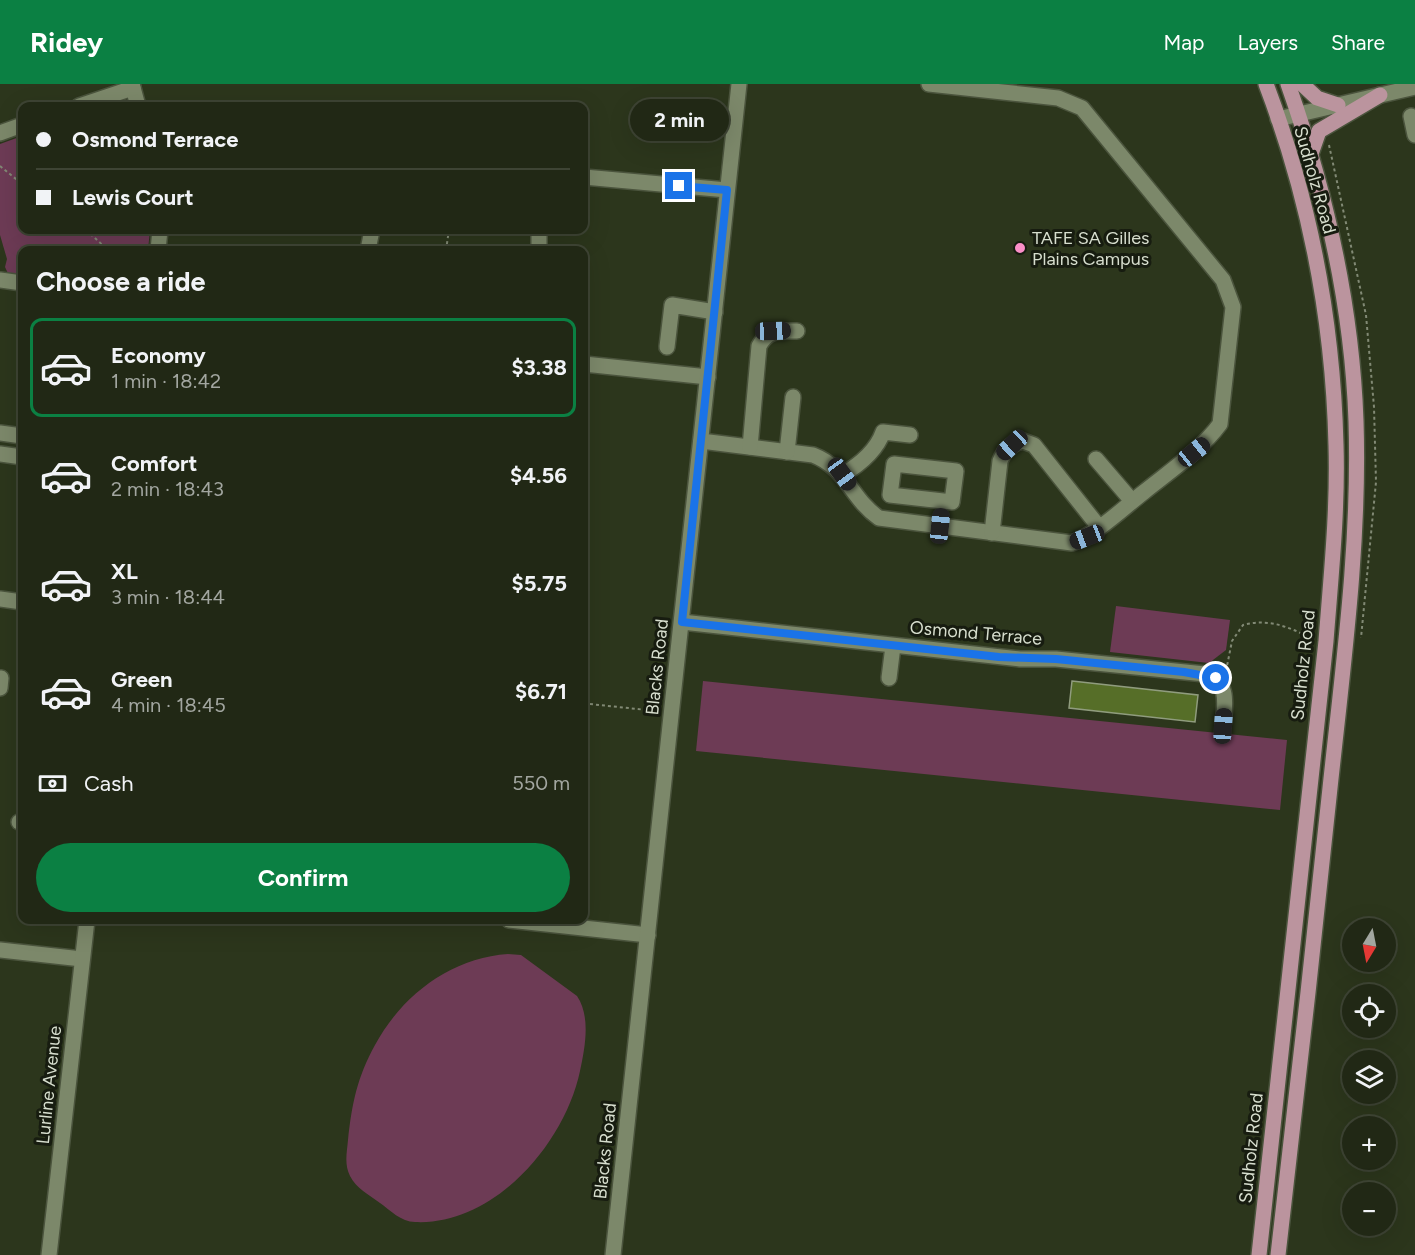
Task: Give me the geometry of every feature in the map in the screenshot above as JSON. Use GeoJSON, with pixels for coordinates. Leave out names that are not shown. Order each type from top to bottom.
{"type":"FeatureCollection","features":[{"type":"Feature","properties":{"kind":"main road","name":"Sudholz Road"},"geometry":{"type":"LineString","coordinates":[[1259,1255],[1326,641],[1336,447],[1328,327],[1317,262],[1299,185],[1266,84]]}},
{"type":"Feature","properties":{"kind":"main road","name":"Sudholz Road"},"geometry":{"type":"LineString","coordinates":[[1278,1255],[1328,814],[1355,521],[1356,420],[1353,370],[1340,279],[1312,151],[1288,84]]}},
{"type":"Feature","properties":{"kind":"main road"},"geometry":{"type":"LineString","coordinates":[[1302,84],[1324,102],[1338,105]]}},
{"type":"Feature","properties":{"kind":"main road"},"geometry":{"type":"LineString","coordinates":[[1312,151],[1319,130],[1380,95]]}},
{"type":"Feature","properties":{"kind":"street","name":"Blacks Road"},"geometry":{"type":"LineString","coordinates":[[613,1255],[739,84]]}},
{"type":"Feature","properties":{"kind":"street"},"geometry":{"type":"LineString","coordinates":[[701,441],[813,455],[829,461],[842,474],[869,511],[879,518],[1072,543],[1087,537],[1209,440],[1220,424],[1233,308],[1223,280],[1082,108],[1058,98],[929,84]]}},
{"type":"Feature","properties":{"kind":"street"},"geometry":{"type":"LineString","coordinates":[[90,102],[132,86],[137,102]]}},
{"type":"Feature","properties":{"kind":"street"},"geometry":{"type":"LineString","coordinates":[[1278,119],[1415,87]]}},
{"type":"Feature","properties":{"kind":"street"},"geometry":{"type":"LineString","coordinates":[[1410,116],[1415,135]]}},
{"type":"Feature","properties":{"kind":"street"},"geometry":{"type":"LineString","coordinates":[[0,133],[18,127]]}},
{"type":"Feature","properties":{"kind":"street"},"geometry":{"type":"LineString","coordinates":[[588,177],[727,190]]}},
{"type":"Feature","properties":{"kind":"street"},"geometry":{"type":"LineString","coordinates":[[0,280],[18,282]]}},
{"type":"Feature","properties":{"kind":"street"},"geometry":{"type":"LineString","coordinates":[[667,347],[672,304],[715,312]]}},
{"type":"Feature","properties":{"kind":"street"},"geometry":{"type":"LineString","coordinates":[[750,447],[759,346],[767,334],[773,331],[797,331]]}},
{"type":"Feature","properties":{"kind":"street"},"geometry":{"type":"LineString","coordinates":[[588,364],[708,377]]}},
{"type":"Feature","properties":{"kind":"street"},"geometry":{"type":"LineString","coordinates":[[787,452],[793,397]]}},
{"type":"Feature","properties":{"kind":"street"},"geometry":{"type":"LineString","coordinates":[[842,474],[866,458],[877,446],[883,432],[910,435]]}},
{"type":"Feature","properties":{"kind":"street"},"geometry":{"type":"LineString","coordinates":[[0,433],[18,435]]}},
{"type":"Feature","properties":{"kind":"street"},"geometry":{"type":"LineString","coordinates":[[992,532],[1000,461],[1003,453],[1012,445],[1023,441],[1034,445],[1099,527]]}},
{"type":"Feature","properties":{"kind":"street"},"geometry":{"type":"LineString","coordinates":[[0,454],[18,456]]}},
{"type":"Feature","properties":{"kind":"street"},"geometry":{"type":"LineString","coordinates":[[1096,459],[1132,501]]}},
{"type":"Feature","properties":{"kind":"street"},"geometry":{"type":"LineString","coordinates":[[894,464],[956,471],[952,502],[943,501],[890,495],[894,464]]}},
{"type":"Feature","properties":{"kind":"street"},"geometry":{"type":"LineString","coordinates":[[940,526],[943,501]]}},
{"type":"Feature","properties":{"kind":"street"},"geometry":{"type":"LineString","coordinates":[[0,599],[18,601]]}},
{"type":"Feature","properties":{"kind":"street","name":"Osmond Terrace"},"geometry":{"type":"LineString","coordinates":[[682,622],[1020,659],[1056,659],[1205,674],[1216,678]]}},
{"type":"Feature","properties":{"kind":"street"},"geometry":{"type":"LineString","coordinates":[[889,678],[893,646]]}},
{"type":"Feature","properties":{"kind":"street"},"geometry":{"type":"LineString","coordinates":[[1216,678],[1226,697],[1223,726]]}},
{"type":"Feature","properties":{"kind":"street","name":"Lurline Avenue"},"geometry":{"type":"LineString","coordinates":[[50,1255],[86,924]]}},
{"type":"Feature","properties":{"kind":"street"},"geometry":{"type":"LineString","coordinates":[[546,924],[648,935]]}},
{"type":"Feature","properties":{"kind":"street"},"geometry":{"type":"LineString","coordinates":[[0,950],[82,959]]}},
{"type":"Feature","properties":{"kind":"path"},"geometry":{"type":"LineString","coordinates":[[0,166],[18,181]]}},
{"type":"Feature","properties":{"kind":"path"},"geometry":{"type":"LineString","coordinates":[[90,234],[104,246]]}},
{"type":"Feature","properties":{"kind":"path"},"geometry":{"type":"LineString","coordinates":[[1216,678],[1226,671],[1232,641],[1243,625],[1254,622],[1292,627],[1314,640]]}},
{"type":"Feature","properties":{"kind":"path"},"geometry":{"type":"LineString","coordinates":[[590,704],[656,711]]}},
{"type":"Feature","properties":{"kind":"shaded area"},"geometry":{"type":"Polygon","coordinates":[[[18,137],[18,234],[150,234],[148,246],[18,246],[18,283],[12,282],[5,267],[7,259],[0,235],[0,144],[18,137]]]}},
{"type":"Feature","properties":{"kind":"shaded area"},"geometry":{"type":"Polygon","coordinates":[[[1116,606],[1230,620],[1226,650],[1209,663],[1110,652],[1116,606]]]}},
{"type":"Feature","properties":{"kind":"shaded area"},"geometry":{"type":"Polygon","coordinates":[[[703,681],[1287,740],[1280,810],[696,751],[703,681]]]}},
{"type":"Feature","properties":{"kind":"shaded area"},"geometry":{"type":"Polygon","coordinates":[[[508,954],[521,955],[577,996],[581,1004],[584,1013],[585,1042],[572,1098],[559,1126],[542,1151],[522,1175],[498,1195],[472,1210],[444,1220],[415,1222],[405,1220],[359,1188],[348,1172],[346,1162],[351,1114],[364,1069],[386,1027],[399,1010],[430,982],[467,963],[508,954]]]}},
{"type":"Feature","properties":{"kind":"building"},"geometry":{"type":"Polygon","coordinates":[[[1072,681],[1198,695],[1195,722],[1069,708],[1072,681]]]}},
{"type":"Feature","properties":{"kind":"place","name":"TAFE SA Gilles Plains Campus"},"geometry":{"type":"Point","coordinates":[1020,248]}},
{"type":"Feature","properties":{"kind":"route"},"geometry":{"type":"LineString","coordinates":[[679,186],[727,190],[682,622],[999,657],[1056,659],[1205,674],[1216,678]]}}]}
